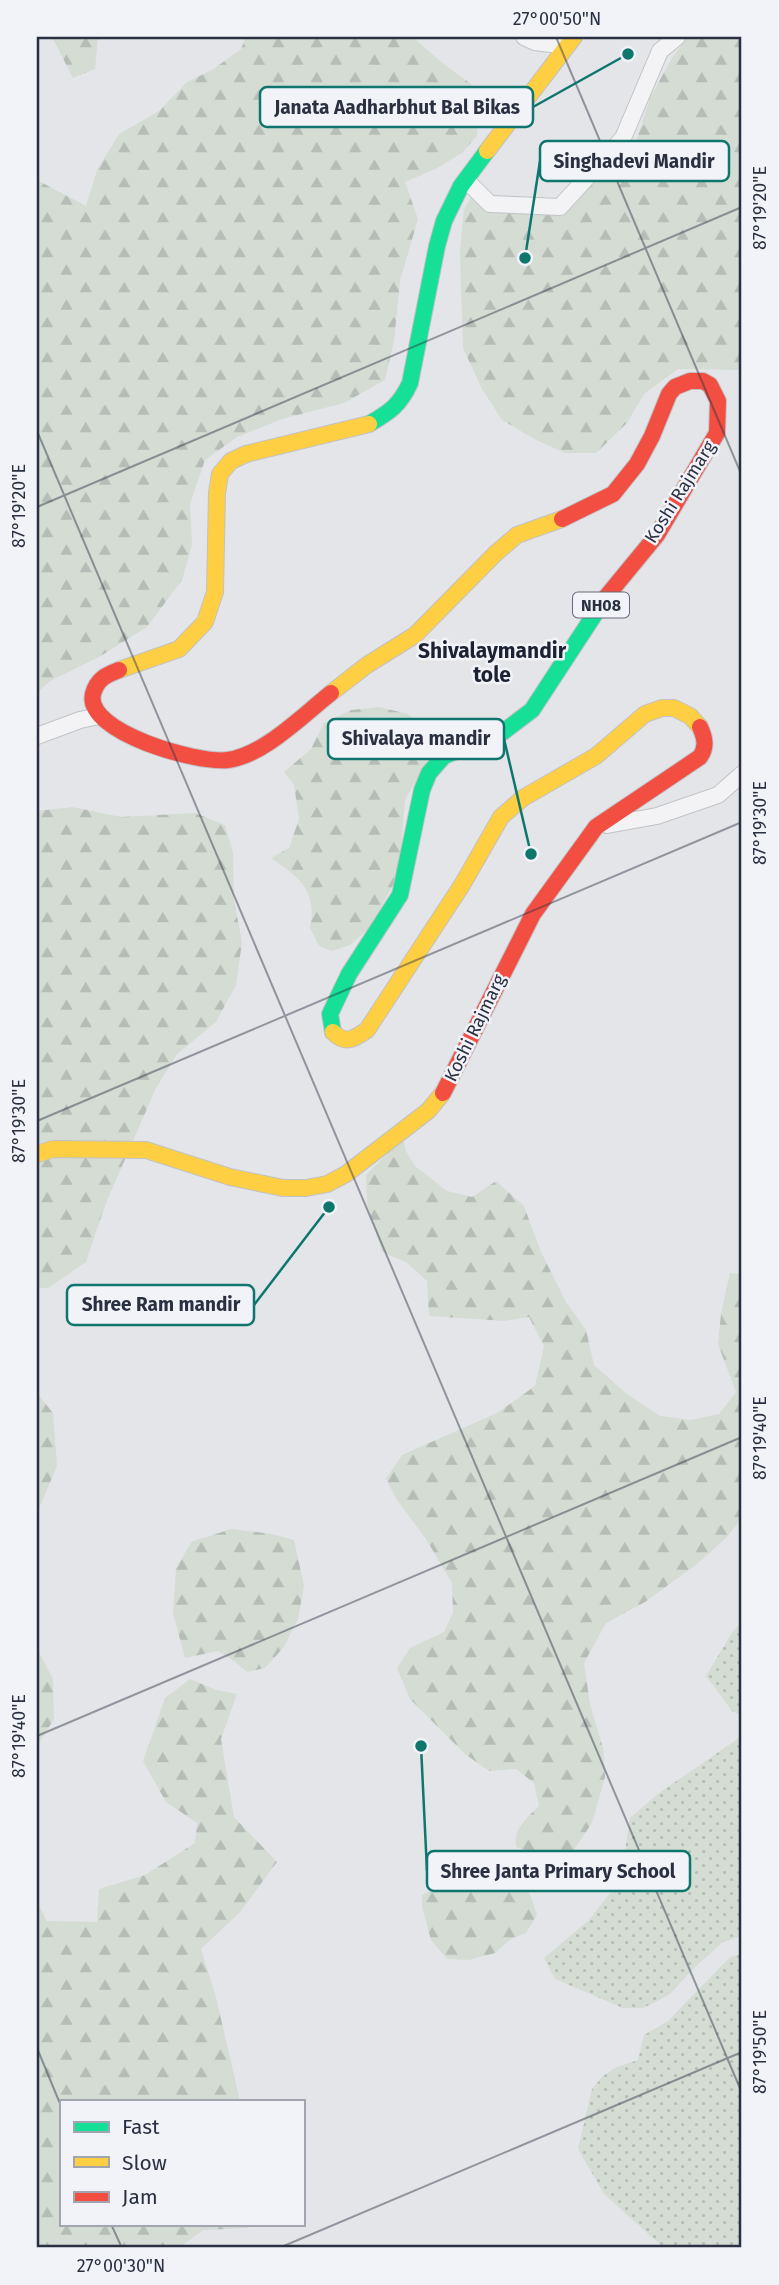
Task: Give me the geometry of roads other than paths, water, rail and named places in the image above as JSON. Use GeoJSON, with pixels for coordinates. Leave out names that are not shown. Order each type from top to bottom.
{"type":"FeatureCollection","features":[{"type":"Feature","properties":{"kind":"main road"},"geometry":{"type":"LineString","coordinates":[[99,716],[92,702],[94,691],[103,676],[179,649],[205,622],[215,592],[217,493],[220,474],[231,461],[246,454],[369,424],[388,413],[402,400],[410,383],[443,221],[466,180],[570,42]]}},
{"type":"Feature","properties":{"kind":"main road","name":"Koshi Rajmarg"},"geometry":{"type":"LineString","coordinates":[[37,1154],[53,1149],[146,1150],[230,1177],[283,1188],[306,1188],[327,1184],[346,1174],[428,1111],[442,1096],[533,914],[596,827],[694,763],[703,754],[705,740],[689,715],[677,708],[666,707],[645,714],[596,756],[523,799],[501,817],[462,885],[368,1030],[352,1040],[341,1039],[334,1033],[330,1014],[349,974],[400,895],[422,790],[429,773],[444,756],[503,732],[532,710],[617,581],[657,535],[717,433],[719,401],[710,384],[703,381],[681,383],[669,394],[637,464],[613,494],[586,508],[517,535],[415,635],[356,673],[258,750],[228,760],[208,760],[175,754],[140,741],[99,716]]}},
{"type":"Feature","properties":{"kind":"street"},"geometry":{"type":"LineString","coordinates":[[524,37],[534,42],[570,42]]}},
{"type":"Feature","properties":{"kind":"street"},"geometry":{"type":"LineString","coordinates":[[466,180],[490,204],[560,207],[623,138],[660,51],[677,37]]}},
{"type":"Feature","properties":{"kind":"street"},"geometry":{"type":"LineString","coordinates":[[37,736],[99,716]]}},
{"type":"Feature","properties":{"kind":"street"},"geometry":{"type":"LineString","coordinates":[[596,827],[657,816],[718,795],[742,774]]}},
{"type":"Feature","properties":{"kind":"place","name":"Janata Aadharbhut Bal Bikas"},"geometry":{"type":"Point","coordinates":[628,54]}},
{"type":"Feature","properties":{"kind":"place","name":"Singhadevi Mandir"},"geometry":{"type":"Point","coordinates":[525,258]}},
{"type":"Feature","properties":{"kind":"place","name":"Shivalaya mandir"},"geometry":{"type":"Point","coordinates":[531,854]}},
{"type":"Feature","properties":{"kind":"place","name":"Shree Ram mandir"},"geometry":{"type":"Point","coordinates":[329,1207]}},
{"type":"Feature","properties":{"kind":"place","name":"Shree Janta Primary School"},"geometry":{"type":"Point","coordinates":[421,1746]}},
{"type":"Feature","properties":{"kind":"district","name":"Shivalaymandir tole"},"geometry":{"type":"Point","coordinates":[492,663]}}]}
